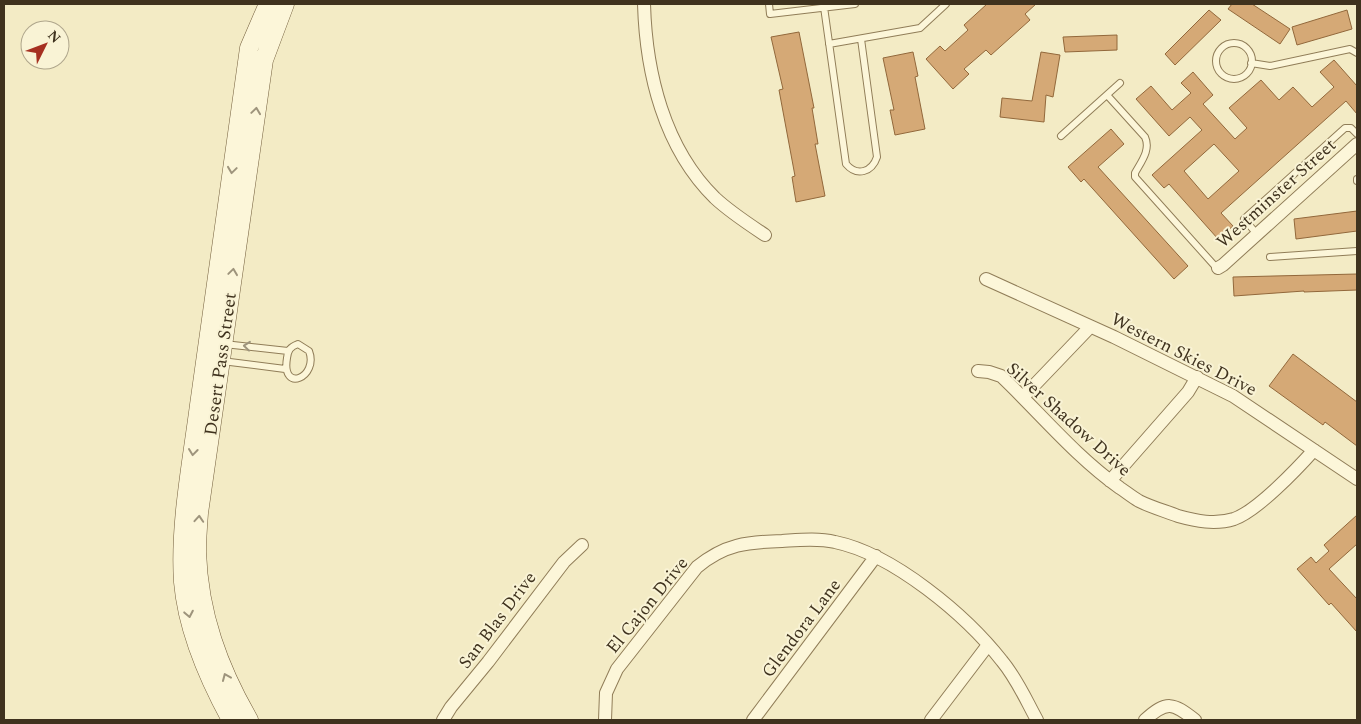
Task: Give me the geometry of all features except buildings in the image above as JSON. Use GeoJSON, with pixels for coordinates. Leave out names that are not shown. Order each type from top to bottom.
{"type":"FeatureCollection","features":[{"type":"Feature","properties":{"kind":"street","name":"Desert Pass Street"},"geometry":{"type":"LineString","coordinates":[[256,59],[249,48],[268,4]]}},
{"type":"Feature","properties":{"kind":"street","name":"Desert Pass Street"},"geometry":{"type":"LineString","coordinates":[[231,720],[218,697],[191,624],[191,582],[197,551],[214,351],[256,59],[285,4]]}},
{"type":"Feature","properties":{"kind":"street"},"geometry":{"type":"LineString","coordinates":[[644,4],[654,80],[662,111],[675,143],[689,167],[714,197],[735,215],[765,235]]}},
{"type":"Feature","properties":{"kind":"street","name":"Westminster Street"},"geometry":{"type":"LineString","coordinates":[[1218,268],[1357,144]]}},
{"type":"Feature","properties":{"kind":"street","name":"Western Skies Drive"},"geometry":{"type":"LineString","coordinates":[[986,279],[1197,377],[1246,404],[1357,479]]}},
{"type":"Feature","properties":{"kind":"street"},"geometry":{"type":"LineString","coordinates":[[1024,397],[1090,327]]}},
{"type":"Feature","properties":{"kind":"street","name":"Silver Shadow Drive"},"geometry":{"type":"LineString","coordinates":[[978,371],[1001,376],[1081,456],[1110,481],[1138,501],[1159,510],[1202,522],[1234,519],[1253,508],[1300,466],[1314,450]]}},
{"type":"Feature","properties":{"kind":"street"},"geometry":{"type":"LineString","coordinates":[[1110,481],[1188,392],[1197,377]]}},
{"type":"Feature","properties":{"kind":"street","name":"El Cajon Drive"},"geometry":{"type":"LineString","coordinates":[[605,720],[606,693],[617,669],[691,574],[708,558],[724,549],[750,542],[814,540],[848,545],[876,556],[905,574],[954,610],[1003,662],[1022,690],[1037,720]]}},
{"type":"Feature","properties":{"kind":"street","name":"San Blas Drive"},"geometry":{"type":"LineString","coordinates":[[443,720],[451,707],[488,662],[564,562],[582,545]]}},
{"type":"Feature","properties":{"kind":"street","name":"Glendora Lane"},"geometry":{"type":"LineString","coordinates":[[753,720],[876,556]]}},
{"type":"Feature","properties":{"kind":"street","name":"Desert Pass Street"},"geometry":{"type":"LineString","coordinates":[[191,582],[214,648],[231,689],[250,720]]}},
{"type":"Feature","properties":{"kind":"street"},"geometry":{"type":"LineString","coordinates":[[931,720],[988,645]]}},
{"type":"Feature","properties":{"kind":"street"},"geometry":{"type":"LineString","coordinates":[[1145,720],[1159,708],[1171,705],[1195,720]]}},
{"type":"Feature","properties":{"kind":"lane"},"geometry":{"type":"LineString","coordinates":[[769,4],[770,14],[855,4]]}},
{"type":"Feature","properties":{"kind":"lane"},"geometry":{"type":"LineString","coordinates":[[829,44],[920,28],[946,4]]}},
{"type":"Feature","properties":{"kind":"lane"},"geometry":{"type":"LineString","coordinates":[[824,8],[846,164],[850,169],[863,172],[875,164],[877,157],[861,39]]}},
{"type":"Feature","properties":{"kind":"lane"},"geometry":{"type":"LineString","coordinates":[[1238,43],[1250,52],[1251,63],[1243,76],[1226,77],[1218,69],[1216,57],[1222,47],[1227,44],[1238,43]]}},
{"type":"Feature","properties":{"kind":"lane"},"geometry":{"type":"LineString","coordinates":[[1251,63],[1270,66],[1350,49],[1357,53]]}},
{"type":"Feature","properties":{"kind":"lane"},"geometry":{"type":"LineString","coordinates":[[1061,136],[1120,83]]}},
{"type":"Feature","properties":{"kind":"lane"},"geometry":{"type":"LineString","coordinates":[[1107,95],[1145,137],[1148,143],[1148,148],[1134,173],[1135,177],[1218,268]]}},
{"type":"Feature","properties":{"kind":"lane"},"geometry":{"type":"LineString","coordinates":[[1257,234],[1244,220],[1345,128],[1351,128],[1357,134]]}},
{"type":"Feature","properties":{"kind":"lane"},"geometry":{"type":"LineString","coordinates":[[1270,257],[1357,251]]}},
{"type":"Feature","properties":{"kind":"lane"},"geometry":{"type":"LineString","coordinates":[[298,344],[304,346],[309,351],[311,361],[308,370],[304,376],[298,379],[291,378],[285,369],[288,351],[292,346],[298,344]]}},
{"type":"Feature","properties":{"kind":"lane"},"geometry":{"type":"LineString","coordinates":[[214,351],[288,351]]}},
{"type":"Feature","properties":{"kind":"lane"},"geometry":{"type":"LineString","coordinates":[[214,351],[285,369]]}}]}
